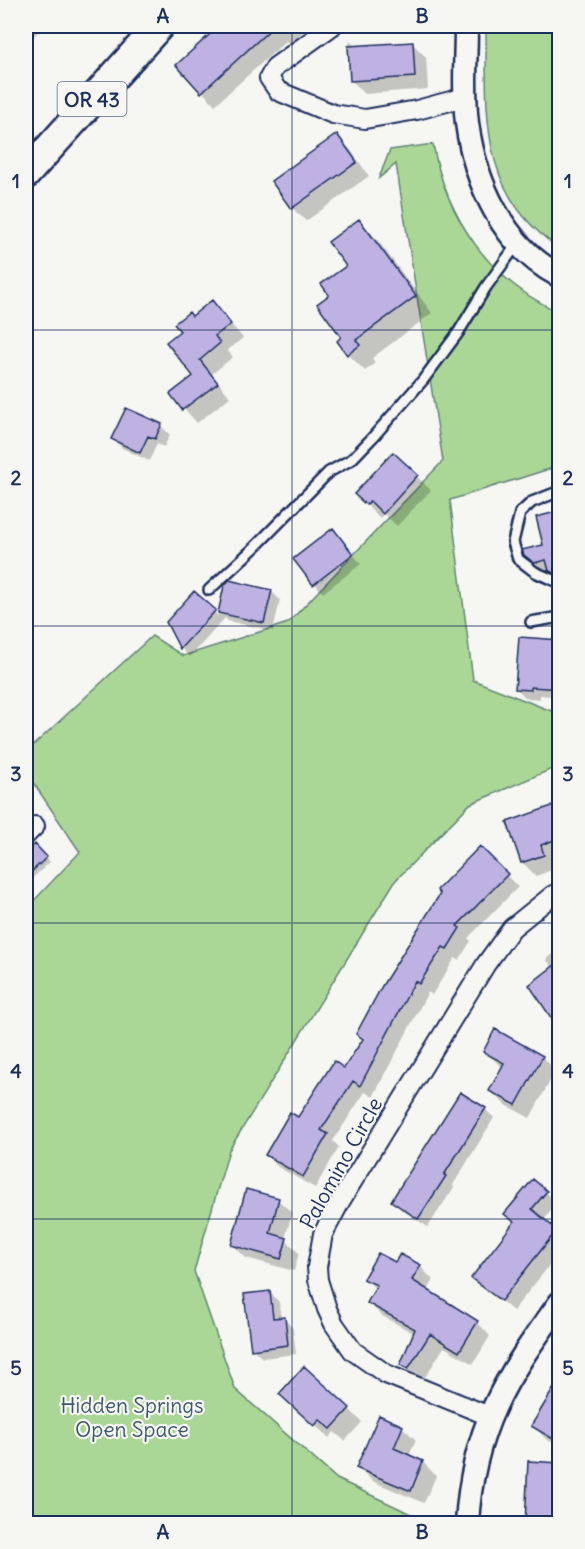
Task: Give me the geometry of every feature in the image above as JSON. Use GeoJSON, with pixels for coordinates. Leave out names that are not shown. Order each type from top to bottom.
{"type":"FeatureCollection","features":[{"type":"Feature","properties":{"kind":"main road","name":"OR 43"},"geometry":{"type":"LineString","coordinates":[[26,174],[159,26]]}},
{"type":"Feature","properties":{"kind":"street"},"geometry":{"type":"LineString","coordinates":[[332,26],[275,68],[269,78],[278,91],[333,114],[365,119],[417,110],[465,97]]}},
{"type":"Feature","properties":{"kind":"street"},"geometry":{"type":"LineString","coordinates":[[466,26],[465,97],[472,147],[484,189],[502,222],[518,243],[535,259],[560,276]]}},
{"type":"Feature","properties":{"kind":"street","name":"Palomino Circle"},"geometry":{"type":"LineString","coordinates":[[489,1416],[386,1374],[358,1356],[334,1324],[327,1309],[318,1280],[317,1267],[322,1234],[486,964],[512,928],[560,892]]}},
{"type":"Feature","properties":{"kind":"street"},"geometry":{"type":"LineString","coordinates":[[467,1524],[473,1475],[489,1416],[522,1355],[560,1303]]}},
{"type":"Feature","properties":{"kind":"lane"},"geometry":{"type":"LineString","coordinates":[[209,590],[329,472],[352,459],[373,437],[458,333],[486,286],[518,243]]}},
{"type":"Feature","properties":{"kind":"lane"},"geometry":{"type":"LineString","coordinates":[[560,491],[532,502],[520,513],[513,542],[518,559],[535,572],[560,583]]}},
{"type":"Feature","properties":{"kind":"lane"},"geometry":{"type":"LineString","coordinates":[[531,622],[560,617]]}},
{"type":"Feature","properties":{"kind":"green space"},"geometry":{"type":"Polygon","coordinates":[[[486,26],[559,26],[559,248],[532,226],[513,202],[500,176],[492,149],[488,120],[486,26]]]}},
{"type":"Feature","properties":{"kind":"green space","name":"Hidden Springs Open Space"},"geometry":{"type":"Polygon","coordinates":[[[433,144],[448,197],[475,244],[492,265],[512,283],[534,299],[559,312],[559,466],[450,500],[473,680],[559,714],[559,766],[470,804],[395,881],[229,1150],[194,1271],[235,1389],[337,1479],[430,1523],[26,1523],[26,909],[80,852],[26,772],[26,752],[152,636],[183,656],[288,623],[443,461],[396,164],[379,178],[390,150],[433,144]]]}},
{"type":"Feature","properties":{"kind":"building"},"geometry":{"type":"Polygon","coordinates":[[[219,26],[274,26],[201,93],[176,65],[219,26]]]}},
{"type":"Feature","properties":{"kind":"building"},"geometry":{"type":"Polygon","coordinates":[[[413,42],[415,77],[350,81],[348,46],[413,42]]]}},
{"type":"Feature","properties":{"kind":"building"},"geometry":{"type":"Polygon","coordinates":[[[337,134],[357,162],[291,209],[271,181],[337,134]]]}},
{"type":"Feature","properties":{"kind":"building"},"geometry":{"type":"Polygon","coordinates":[[[359,219],[416,296],[356,340],[360,345],[347,355],[337,341],[341,337],[317,304],[329,295],[321,284],[346,266],[328,242],[359,219]]]}},
{"type":"Feature","properties":{"kind":"building"},"geometry":{"type":"Polygon","coordinates":[[[212,300],[231,324],[215,336],[220,343],[200,360],[218,383],[182,410],[170,394],[193,376],[166,342],[180,331],[174,324],[189,312],[192,316],[212,300]]]}},
{"type":"Feature","properties":{"kind":"building"},"geometry":{"type":"Polygon","coordinates":[[[126,408],[162,424],[155,439],[148,436],[140,453],[111,439],[126,408]]]}},
{"type":"Feature","properties":{"kind":"building"},"geometry":{"type":"Polygon","coordinates":[[[393,452],[418,475],[383,514],[370,501],[366,505],[354,494],[393,452]]]}},
{"type":"Feature","properties":{"kind":"building"},"geometry":{"type":"Polygon","coordinates":[[[560,511],[560,575],[549,571],[546,560],[534,563],[524,555],[522,550],[543,545],[536,517],[560,511]]]}},
{"type":"Feature","properties":{"kind":"building"},"geometry":{"type":"Polygon","coordinates":[[[333,528],[353,554],[313,585],[293,559],[333,528]]]}},
{"type":"Feature","properties":{"kind":"building"},"geometry":{"type":"Polygon","coordinates":[[[229,580],[272,590],[264,623],[218,613],[224,586],[229,580]]]}},
{"type":"Feature","properties":{"kind":"building"},"geometry":{"type":"Polygon","coordinates":[[[194,591],[216,610],[180,649],[166,622],[194,591]]]}},
{"type":"Feature","properties":{"kind":"building"},"geometry":{"type":"Polygon","coordinates":[[[519,637],[560,640],[560,689],[531,687],[531,690],[515,689],[519,637]]]}},
{"type":"Feature","properties":{"kind":"building"},"geometry":{"type":"Polygon","coordinates":[[[560,803],[560,838],[541,845],[544,855],[521,863],[507,822],[560,803]]]}},
{"type":"Feature","properties":{"kind":"building"},"geometry":{"type":"Polygon","coordinates":[[[35,844],[47,857],[26,877],[26,853],[35,844]]]}},
{"type":"Feature","properties":{"kind":"building"},"geometry":{"type":"Polygon","coordinates":[[[480,846],[508,874],[457,926],[460,928],[447,949],[443,947],[419,984],[415,981],[360,1086],[353,1081],[321,1130],[328,1134],[303,1177],[265,1155],[290,1112],[298,1117],[334,1061],[344,1068],[363,1039],[356,1034],[382,986],[440,894],[437,890],[480,846]]]}},
{"type":"Feature","properties":{"kind":"building"},"geometry":{"type":"Polygon","coordinates":[[[560,961],[560,1031],[529,985],[560,961]]]}},
{"type":"Feature","properties":{"kind":"building"},"geometry":{"type":"Polygon","coordinates":[[[495,1029],[543,1056],[516,1105],[489,1091],[504,1063],[483,1052],[495,1029]]]}},
{"type":"Feature","properties":{"kind":"building"},"geometry":{"type":"Polygon","coordinates":[[[460,1092],[486,1108],[418,1219],[391,1201],[460,1092]]]}},
{"type":"Feature","properties":{"kind":"building"},"geometry":{"type":"Polygon","coordinates":[[[533,1179],[547,1191],[532,1209],[557,1230],[501,1301],[471,1278],[514,1222],[504,1214],[533,1179]]]}},
{"type":"Feature","properties":{"kind":"building"},"geometry":{"type":"Polygon","coordinates":[[[246,1189],[279,1198],[270,1233],[287,1238],[281,1259],[231,1245],[246,1189]]]}},
{"type":"Feature","properties":{"kind":"building"},"geometry":{"type":"Polygon","coordinates":[[[378,1253],[395,1262],[400,1254],[421,1265],[412,1280],[478,1321],[459,1352],[430,1334],[408,1369],[400,1365],[415,1329],[367,1303],[377,1285],[363,1279],[378,1253]]]}},
{"type":"Feature","properties":{"kind":"building"},"geometry":{"type":"Polygon","coordinates":[[[270,1291],[273,1318],[285,1317],[288,1345],[251,1350],[244,1294],[270,1291]]]}},
{"type":"Feature","properties":{"kind":"building"},"geometry":{"type":"Polygon","coordinates":[[[304,1366],[350,1408],[331,1429],[320,1420],[314,1426],[279,1394],[304,1366]]]}},
{"type":"Feature","properties":{"kind":"building"},"geometry":{"type":"Polygon","coordinates":[[[560,1378],[560,1443],[531,1426],[560,1378]]]}},
{"type":"Feature","properties":{"kind":"building"},"geometry":{"type":"Polygon","coordinates":[[[379,1415],[403,1426],[394,1448],[423,1461],[411,1491],[356,1468],[379,1415]]]}},
{"type":"Feature","properties":{"kind":"building"},"geometry":{"type":"Polygon","coordinates":[[[528,1461],[560,1463],[560,1524],[525,1524],[528,1461]]]}}]}
